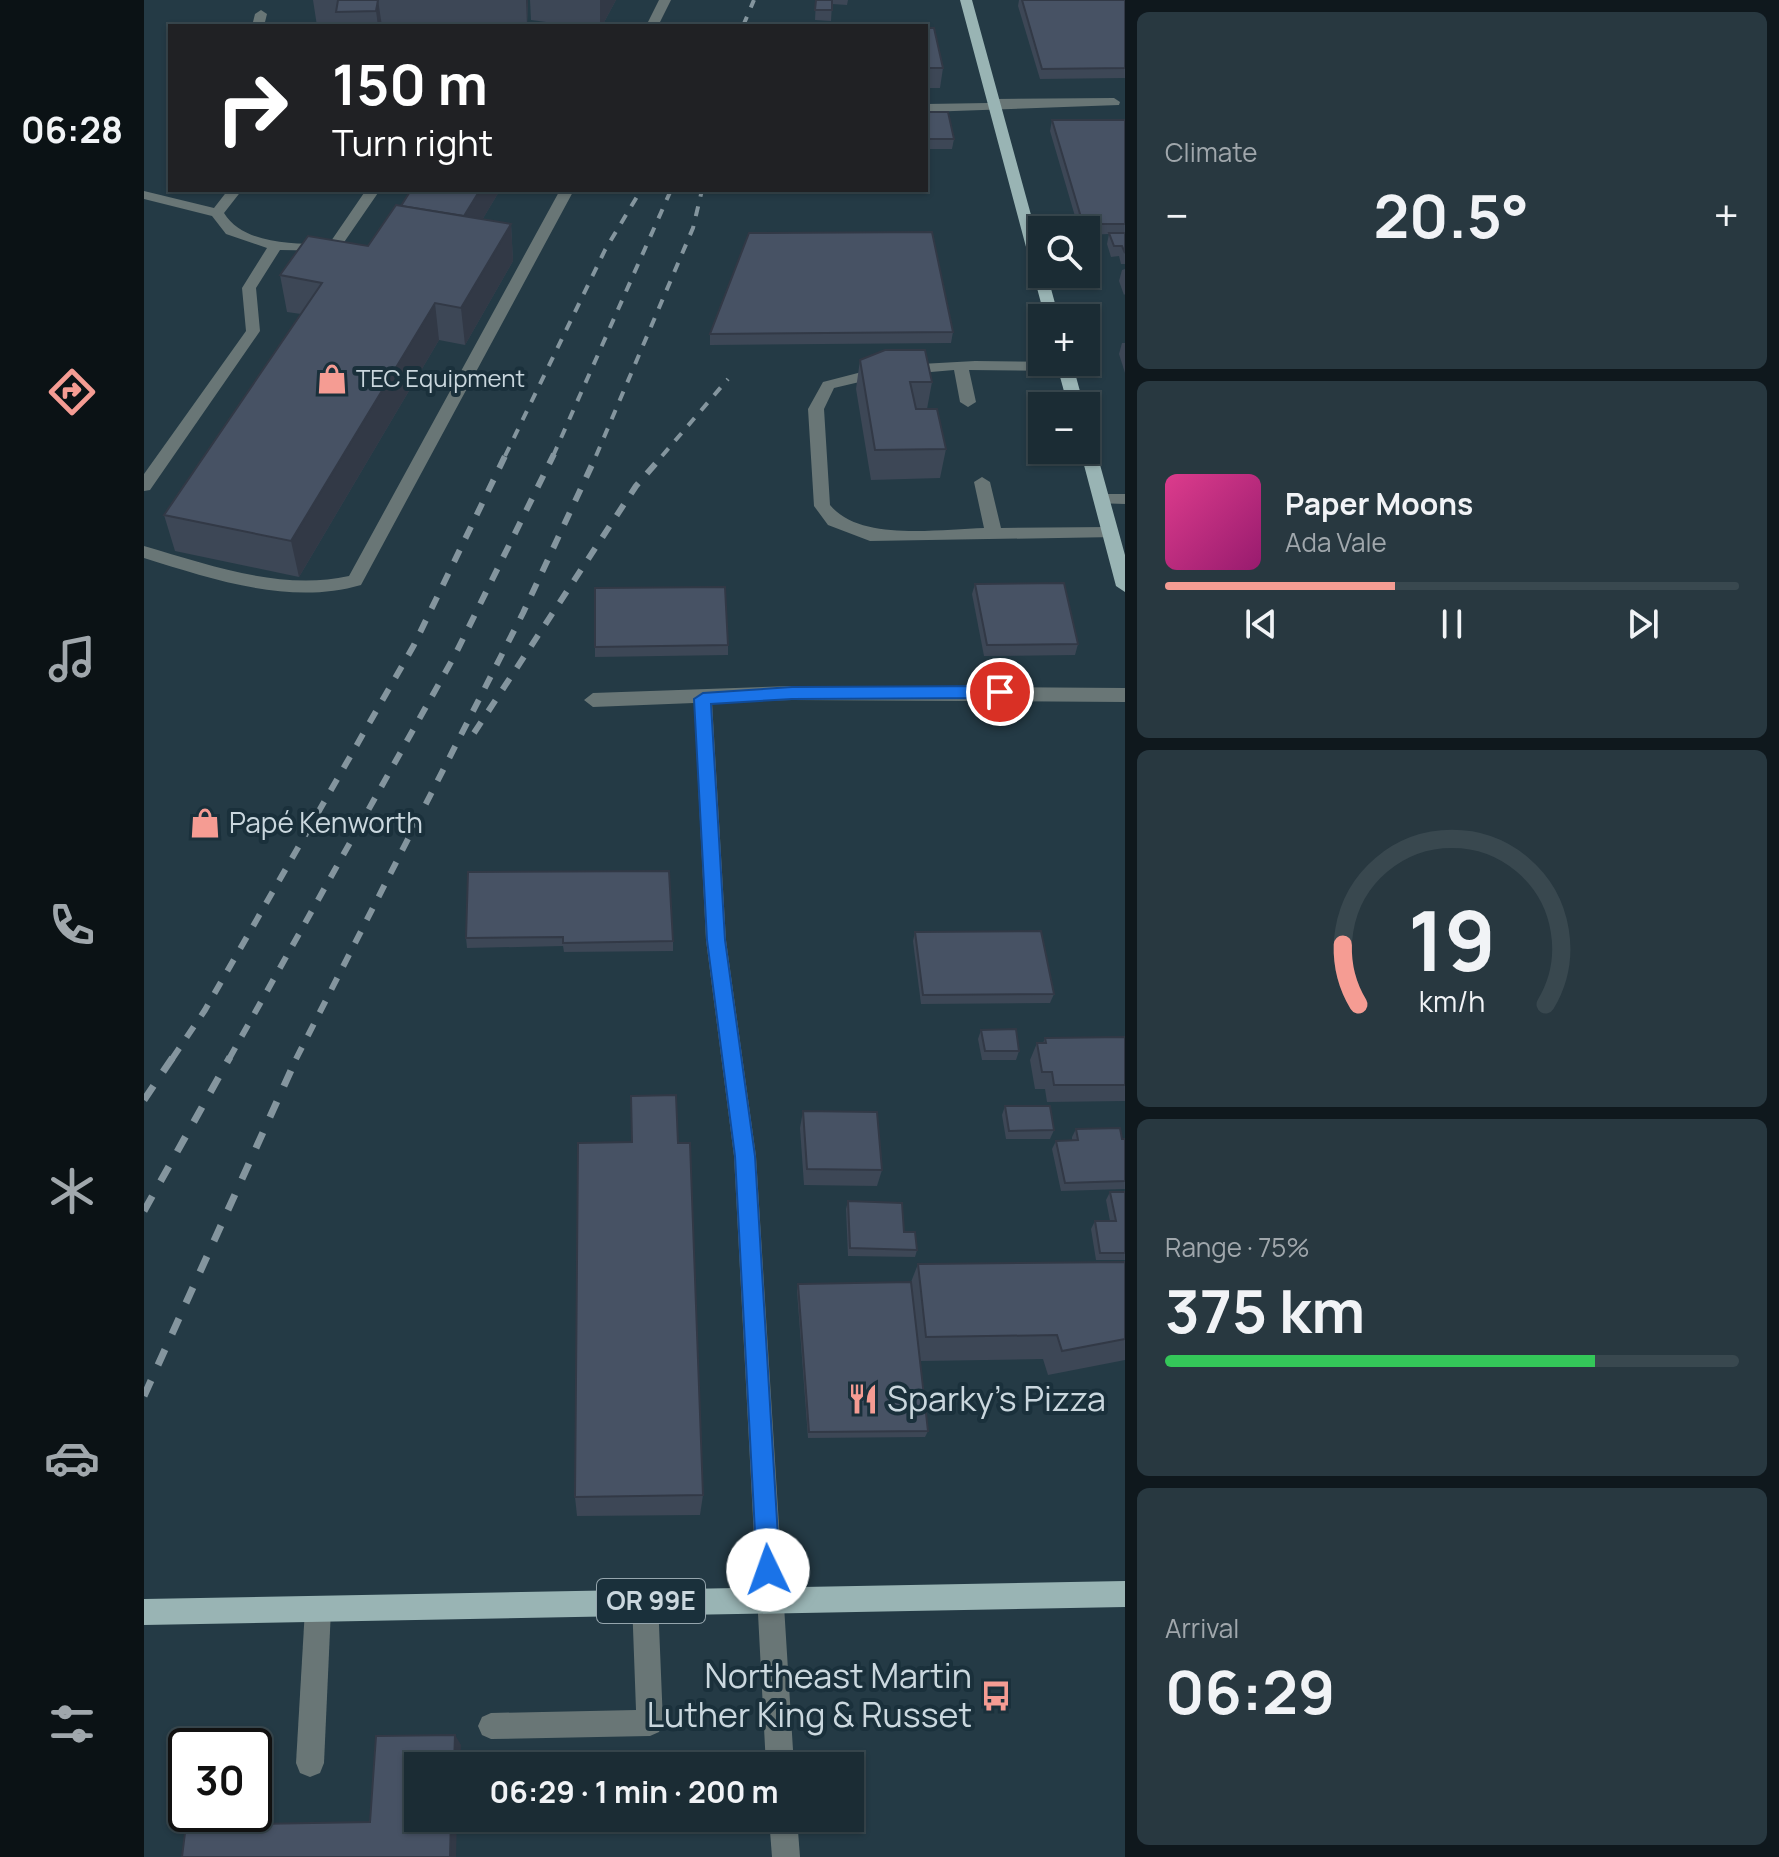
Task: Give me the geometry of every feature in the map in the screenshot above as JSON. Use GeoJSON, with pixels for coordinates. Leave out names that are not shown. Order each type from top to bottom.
{"type":"FeatureCollection","features":[{"type":"Feature","properties":{"kind":"main road"},"geometry":{"type":"LineString","coordinates":[[966,0],[1048,304]]}},
{"type":"Feature","properties":{"kind":"main road"},"geometry":{"type":"LineString","coordinates":[[1092,464],[1125,586]]}},
{"type":"Feature","properties":{"kind":"main road","name":"OR 99E"},"geometry":{"type":"LineString","coordinates":[[144,1612],[1125,1594]]}},
{"type":"Feature","properties":{"kind":"street"},"geometry":{"type":"LineString","coordinates":[[653,24],[665,0]]}},
{"type":"Feature","properties":{"kind":"street"},"geometry":{"type":"LineString","coordinates":[[928,108],[1114,102]]}},
{"type":"Feature","properties":{"kind":"street"},"geometry":{"type":"LineString","coordinates":[[217,213],[233,192]]}},
{"type":"Feature","properties":{"kind":"street"},"geometry":{"type":"LineString","coordinates":[[144,195],[217,213],[231,231],[277,243],[333,248],[372,192]]}},
{"type":"Feature","properties":{"kind":"street"},"geometry":{"type":"LineString","coordinates":[[144,552],[288,587],[333,588],[355,581],[566,192]]}},
{"type":"Feature","properties":{"kind":"street"},"geometry":{"type":"LineString","coordinates":[[144,486],[253,331],[249,288],[277,243]]}},
{"type":"Feature","properties":{"kind":"street"},"geometry":{"type":"LineString","coordinates":[[1028,365],[859,374],[828,385],[816,409],[822,506],[834,521],[870,535],[1110,533]]}},
{"type":"Feature","properties":{"kind":"street"},"geometry":{"type":"LineString","coordinates":[[961,368],[968,402]]}},
{"type":"Feature","properties":{"kind":"street"},"geometry":{"type":"LineString","coordinates":[[982,482],[994,534]]}},
{"type":"Feature","properties":{"kind":"street"},"geometry":{"type":"LineString","coordinates":[[1101,499],[1125,499]]}},
{"type":"Feature","properties":{"kind":"street"},"geometry":{"type":"LineString","coordinates":[[593,700],[703,699],[792,693],[1125,695]]}},
{"type":"Feature","properties":{"kind":"street"},"geometry":{"type":"LineString","coordinates":[[703,699],[716,940],[745,1156],[779,1752]]}},
{"type":"Feature","properties":{"kind":"street"},"geometry":{"type":"LineString","coordinates":[[491,1726],[650,1723],[645,1601]]}},
{"type":"Feature","properties":{"kind":"street"},"geometry":{"type":"LineString","coordinates":[[310,1763],[318,1609]]}},
{"type":"Feature","properties":{"kind":"street"},"geometry":{"type":"LineString","coordinates":[[784,1832],[786,1857]]}},
{"type":"Feature","properties":{"kind":"building"},"geometry":{"type":"Polygon","coordinates":[[[338,0],[378,0],[376,11],[336,12],[338,0]]]}},
{"type":"Feature","properties":{"kind":"building"},"geometry":{"type":"Polygon","coordinates":[[[816,0],[832,0],[832,10],[815,10],[816,0]]]}},
{"type":"Feature","properties":{"kind":"building"},"geometry":{"type":"Polygon","coordinates":[[[1022,0],[1125,0],[1125,68],[1042,69],[1022,0]]]}},
{"type":"Feature","properties":{"kind":"building"},"geometry":{"type":"Polygon","coordinates":[[[928,28],[934,28],[943,68],[928,68],[928,28]]]}},
{"type":"Feature","properties":{"kind":"building"},"geometry":{"type":"Polygon","coordinates":[[[928,112],[948,112],[954,139],[928,139],[928,112]]]}},
{"type":"Feature","properties":{"kind":"building"},"geometry":{"type":"Polygon","coordinates":[[[1052,120],[1125,120],[1125,224],[1100,224],[1100,216],[1081,216],[1052,120]]]}},
{"type":"Feature","properties":{"kind":"building"},"geometry":{"type":"Polygon","coordinates":[[[410,192],[479,192],[464,216],[401,206],[410,192]]]}},
{"type":"Feature","properties":{"kind":"building"},"geometry":{"type":"Polygon","coordinates":[[[396,205],[511,224],[461,308],[435,303],[291,541],[164,515],[322,283],[280,275],[308,236],[368,246],[396,205]]]}},
{"type":"Feature","properties":{"kind":"building"},"geometry":{"type":"Polygon","coordinates":[[[932,232],[953,332],[710,334],[749,233],[932,232]]]}},
{"type":"Feature","properties":{"kind":"building"},"geometry":{"type":"Polygon","coordinates":[[[1109,233],[1125,233],[1125,253],[1122,246],[1114,246],[1109,233]]]}},
{"type":"Feature","properties":{"kind":"building"},"geometry":{"type":"Polygon","coordinates":[[[885,350],[925,350],[932,382],[910,382],[916,409],[937,409],[946,449],[875,450],[860,360],[885,350]]]}},
{"type":"Feature","properties":{"kind":"building"},"geometry":{"type":"Polygon","coordinates":[[[1064,583],[1078,644],[987,645],[975,584],[1064,583]]]}},
{"type":"Feature","properties":{"kind":"building"},"geometry":{"type":"Polygon","coordinates":[[[725,587],[728,645],[595,647],[595,588],[725,587]]]}},
{"type":"Feature","properties":{"kind":"building"},"geometry":{"type":"Polygon","coordinates":[[[669,871],[673,941],[563,943],[563,937],[466,938],[468,872],[669,871]]]}},
{"type":"Feature","properties":{"kind":"building"},"geometry":{"type":"Polygon","coordinates":[[[1041,931],[1054,994],[923,995],[915,932],[1041,931]]]}},
{"type":"Feature","properties":{"kind":"building"},"geometry":{"type":"Polygon","coordinates":[[[1016,1029],[1019,1051],[985,1051],[981,1030],[1016,1029]]]}},
{"type":"Feature","properties":{"kind":"building"},"geometry":{"type":"Polygon","coordinates":[[[1125,1037],[1125,1085],[1054,1085],[1052,1072],[1042,1072],[1037,1043],[1046,1043],[1045,1038],[1125,1037]]]}},
{"type":"Feature","properties":{"kind":"building"},"geometry":{"type":"Polygon","coordinates":[[[676,1095],[678,1143],[690,1143],[703,1495],[575,1497],[578,1143],[632,1142],[631,1096],[676,1095]]]}},
{"type":"Feature","properties":{"kind":"building"},"geometry":{"type":"Polygon","coordinates":[[[1005,1106],[1050,1106],[1054,1130],[1009,1131],[1005,1106]]]}},
{"type":"Feature","properties":{"kind":"building"},"geometry":{"type":"Polygon","coordinates":[[[803,1111],[877,1112],[882,1170],[807,1169],[803,1111]]]}},
{"type":"Feature","properties":{"kind":"building"},"geometry":{"type":"Polygon","coordinates":[[[1120,1128],[1122,1139],[1125,1139],[1125,1181],[1065,1183],[1056,1141],[1078,1140],[1076,1129],[1120,1128]]]}},
{"type":"Feature","properties":{"kind":"building"},"geometry":{"type":"Polygon","coordinates":[[[1110,1192],[1125,1192],[1125,1253],[1100,1253],[1095,1221],[1116,1221],[1110,1192]]]}},
{"type":"Feature","properties":{"kind":"building"},"geometry":{"type":"Polygon","coordinates":[[[848,1201],[902,1203],[904,1232],[915,1232],[917,1250],[850,1248],[848,1201]]]}},
{"type":"Feature","properties":{"kind":"building"},"geometry":{"type":"Polygon","coordinates":[[[1125,1262],[1125,1339],[1062,1351],[1057,1335],[926,1337],[918,1264],[1125,1262]]]}},
{"type":"Feature","properties":{"kind":"building","name":"Sparky's Pizza"},"geometry":{"type":"Polygon","coordinates":[[[911,1282],[928,1431],[809,1432],[798,1284],[911,1282]]]}},
{"type":"Feature","properties":{"kind":"building"},"geometry":{"type":"Polygon","coordinates":[[[455,1735],[454,1752],[404,1752],[404,1832],[451,1832],[450,1857],[182,1857],[185,1832],[272,1832],[272,1824],[370,1822],[376,1736],[455,1735]]]}},
{"type":"Feature","properties":{"kind":"railway"},"geometry":{"type":"LineString","coordinates":[[744,24],[754,0]]}},
{"type":"Feature","properties":{"kind":"railway"},"geometry":{"type":"LineString","coordinates":[[505,456],[605,250],[640,192]]}},
{"type":"Feature","properties":{"kind":"railway"},"geometry":{"type":"LineString","coordinates":[[553,456],[670,192]]}},
{"type":"Feature","properties":{"kind":"railway"},"geometry":{"type":"LineString","coordinates":[[596,456],[693,228],[702,192]]}},
{"type":"Feature","properties":{"kind":"railway"},"geometry":{"type":"LineString","coordinates":[[662,456],[728,379]]}},
{"type":"Feature","properties":{"kind":"railway"},"geometry":{"type":"LineString","coordinates":[[172,1059],[205,1010],[414,645],[506,454]]}},
{"type":"Feature","properties":{"kind":"railway"},"geometry":{"type":"LineString","coordinates":[[229,1059],[455,655],[554,454]]}},
{"type":"Feature","properties":{"kind":"railway"},"geometry":{"type":"LineString","coordinates":[[297,1057],[523,613],[597,454]]}},
{"type":"Feature","properties":{"kind":"railway"},"geometry":{"type":"LineString","coordinates":[[474,733],[636,486],[664,454]]}},
{"type":"Feature","properties":{"kind":"railway"},"geometry":{"type":"LineString","coordinates":[[144,1100],[173,1057]]}},
{"type":"Feature","properties":{"kind":"railway"},"geometry":{"type":"LineString","coordinates":[[144,1211],[230,1057]]}},
{"type":"Feature","properties":{"kind":"railway"},"geometry":{"type":"LineString","coordinates":[[144,1396],[297,1057]]}},
{"type":"Feature","properties":{"kind":"place","name":"TEC Equipment"},"geometry":{"type":"Point","coordinates":[332,379]}},
{"type":"Feature","properties":{"kind":"place","name":"Papé Kenworth"},"geometry":{"type":"Point","coordinates":[205,823]}},
{"type":"Feature","properties":{"kind":"place","name":"Sparky's Pizza"},"geometry":{"type":"Point","coordinates":[863,1399]}},
{"type":"Feature","properties":{"kind":"place","name":"Northeast Martin Luther King & Russet"},"geometry":{"type":"Point","coordinates":[996,1696]}},
{"type":"Feature","properties":{"kind":"route"},"geometry":{"type":"LineString","coordinates":[[768,1570],[745,1156],[716,940],[703,699],[792,693],[1000,692]]}}]}
